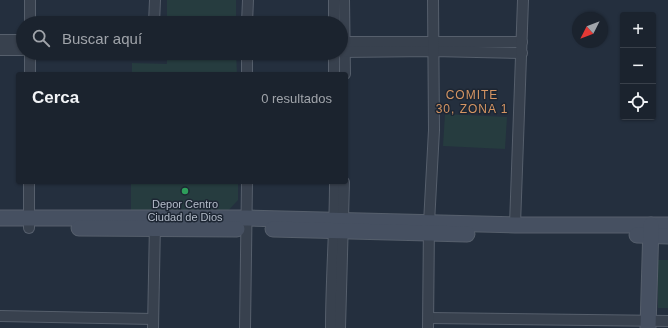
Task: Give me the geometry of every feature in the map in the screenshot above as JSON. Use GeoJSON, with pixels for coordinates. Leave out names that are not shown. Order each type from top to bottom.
{"type":"FeatureCollection","features":[{"type":"Feature","properties":{"kind":"street"},"geometry":{"type":"LineString","coordinates":[[30,0],[30,16]]}},
{"type":"Feature","properties":{"kind":"street"},"geometry":{"type":"LineString","coordinates":[[154,16],[155,0]]}},
{"type":"Feature","properties":{"kind":"street"},"geometry":{"type":"LineString","coordinates":[[247,16],[248,0]]}},
{"type":"Feature","properties":{"kind":"street"},"geometry":{"type":"LineString","coordinates":[[334,0],[334,16]]}},
{"type":"Feature","properties":{"kind":"street"},"geometry":{"type":"LineString","coordinates":[[344,0],[344,16]]}},
{"type":"Feature","properties":{"kind":"street"},"geometry":{"type":"LineString","coordinates":[[433,0],[434,130],[429,228],[428,323],[643,325],[668,321]]}},
{"type":"Feature","properties":{"kind":"street"},"geometry":{"type":"LineString","coordinates":[[515,225],[523,0]]}},
{"type":"Feature","properties":{"kind":"street"},"geometry":{"type":"LineString","coordinates":[[0,40],[16,40]]}},
{"type":"Feature","properties":{"kind":"street"},"geometry":{"type":"LineString","coordinates":[[348,47],[434,46],[522,42]]}},
{"type":"Feature","properties":{"kind":"street"},"geometry":{"type":"LineString","coordinates":[[434,46],[522,53]]}},
{"type":"Feature","properties":{"kind":"street"},"geometry":{"type":"LineString","coordinates":[[0,50],[16,50]]}},
{"type":"Feature","properties":{"kind":"street"},"geometry":{"type":"LineString","coordinates":[[30,60],[30,72]]}},
{"type":"Feature","properties":{"kind":"street"},"geometry":{"type":"LineString","coordinates":[[247,60],[247,72]]}},
{"type":"Feature","properties":{"kind":"street"},"geometry":{"type":"LineString","coordinates":[[334,60],[334,72]]}},
{"type":"Feature","properties":{"kind":"street"},"geometry":{"type":"LineString","coordinates":[[344,60],[345,72]]}},
{"type":"Feature","properties":{"kind":"street"},"geometry":{"type":"LineString","coordinates":[[29,184],[29,223]]}},
{"type":"Feature","properties":{"kind":"street"},"geometry":{"type":"LineString","coordinates":[[245,328],[247,184]]}},
{"type":"Feature","properties":{"kind":"street"},"geometry":{"type":"LineString","coordinates":[[335,184],[339,226],[340,328]]}},
{"type":"Feature","properties":{"kind":"street"},"geometry":{"type":"LineString","coordinates":[[331,328],[331,283],[344,184]]}},
{"type":"Feature","properties":{"kind":"street"},"geometry":{"type":"LineString","coordinates":[[0,218],[29,223],[247,223],[429,228],[646,230],[668,225]]}},
{"type":"Feature","properties":{"kind":"street"},"geometry":{"type":"LineString","coordinates":[[0,228],[29,223]]}},
{"type":"Feature","properties":{"kind":"street"},"geometry":{"type":"LineString","coordinates":[[0,316],[153,324],[155,223]]}},
{"type":"Feature","properties":{"kind":"street"},"geometry":{"type":"LineString","coordinates":[[429,228],[515,225],[646,230],[668,236]]}},
{"type":"Feature","properties":{"kind":"street"},"geometry":{"type":"LineString","coordinates":[[643,325],[646,230]]}},
{"type":"Feature","properties":{"kind":"green space"},"geometry":{"type":"Polygon","coordinates":[[[167,0],[236,0],[236,16],[167,16],[167,0]]]}},
{"type":"Feature","properties":{"kind":"green space"},"geometry":{"type":"Polygon","coordinates":[[[167,60],[236,60],[237,72],[132,72],[132,63],[167,64],[167,60]]]}},
{"type":"Feature","properties":{"kind":"green space"},"geometry":{"type":"Polygon","coordinates":[[[445,114],[507,117],[505,149],[443,146],[445,114]]]}},
{"type":"Feature","properties":{"kind":"green space","name":"Depor Centro Ciudad de Dios"},"geometry":{"type":"Polygon","coordinates":[[[131,184],[238,184],[238,200],[225,214],[131,211],[131,184]]]}},
{"type":"Feature","properties":{"kind":"green space"},"geometry":{"type":"Polygon","coordinates":[[[658,260],[668,260],[668,308],[658,308],[658,260]]]}},
{"type":"Feature","properties":{"kind":"place","name":"Depor Centro Ciudad de Dios"},"geometry":{"type":"Point","coordinates":[185,191]}},
{"type":"Feature","properties":{"kind":"district","name":"COMITE 30, ZONA 1"},"geometry":{"type":"Point","coordinates":[472,102]}}]}
